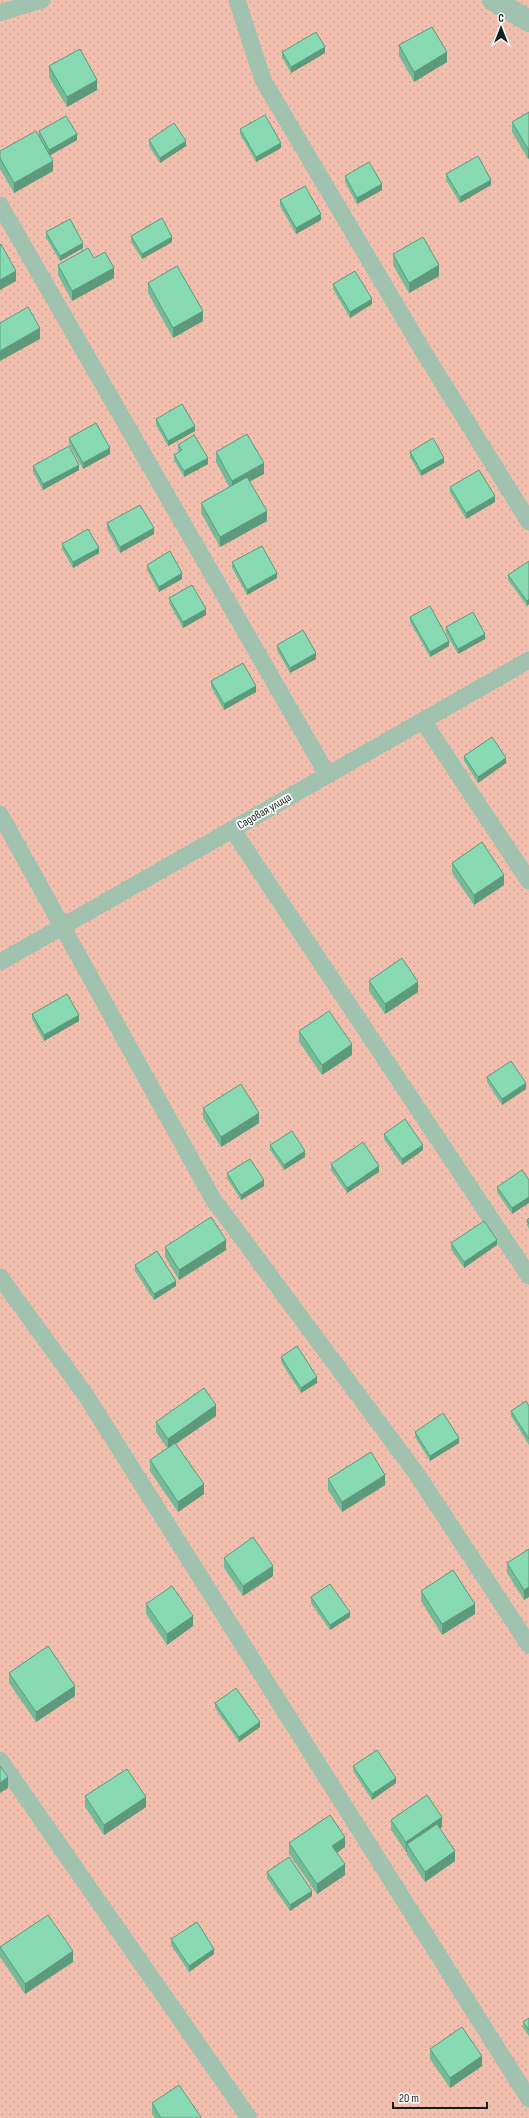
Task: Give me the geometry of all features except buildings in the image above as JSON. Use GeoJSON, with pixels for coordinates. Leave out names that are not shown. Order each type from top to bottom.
{"type":"FeatureCollection","features":[{"type":"Feature","properties":{"kind":"street"},"geometry":{"type":"LineString","coordinates":[[493,0],[529,21]]}},
{"type":"Feature","properties":{"kind":"lane"},"geometry":{"type":"LineString","coordinates":[[0,13],[42,0]]}},
{"type":"Feature","properties":{"kind":"lane"},"geometry":{"type":"LineString","coordinates":[[236,0],[263,80],[423,351],[529,522]]}},
{"type":"Feature","properties":{"kind":"lane"},"geometry":{"type":"LineString","coordinates":[[0,205],[327,774]]}},
{"type":"Feature","properties":{"kind":"lane","name":"Садовая улица"},"geometry":{"type":"LineString","coordinates":[[0,962],[327,774],[423,722],[529,660]]}},
{"type":"Feature","properties":{"kind":"lane"},"geometry":{"type":"LineString","coordinates":[[423,722],[529,881]]}},
{"type":"Feature","properties":{"kind":"lane"},"geometry":{"type":"LineString","coordinates":[[0,814],[213,1199],[416,1473],[529,1645]]}},
{"type":"Feature","properties":{"kind":"lane"},"geometry":{"type":"LineString","coordinates":[[232,829],[529,1276]]}},
{"type":"Feature","properties":{"kind":"lane"},"geometry":{"type":"LineString","coordinates":[[0,1277],[86,1394],[529,2099]]}},
{"type":"Feature","properties":{"kind":"lane"},"geometry":{"type":"LineString","coordinates":[[0,1760],[249,2118]]}},
{"type":"Feature","properties":{"kind":"shaded area"},"geometry":{"type":"Polygon","coordinates":[[[0,0],[529,0],[529,2118],[0,2118],[0,0]]]}}]}
